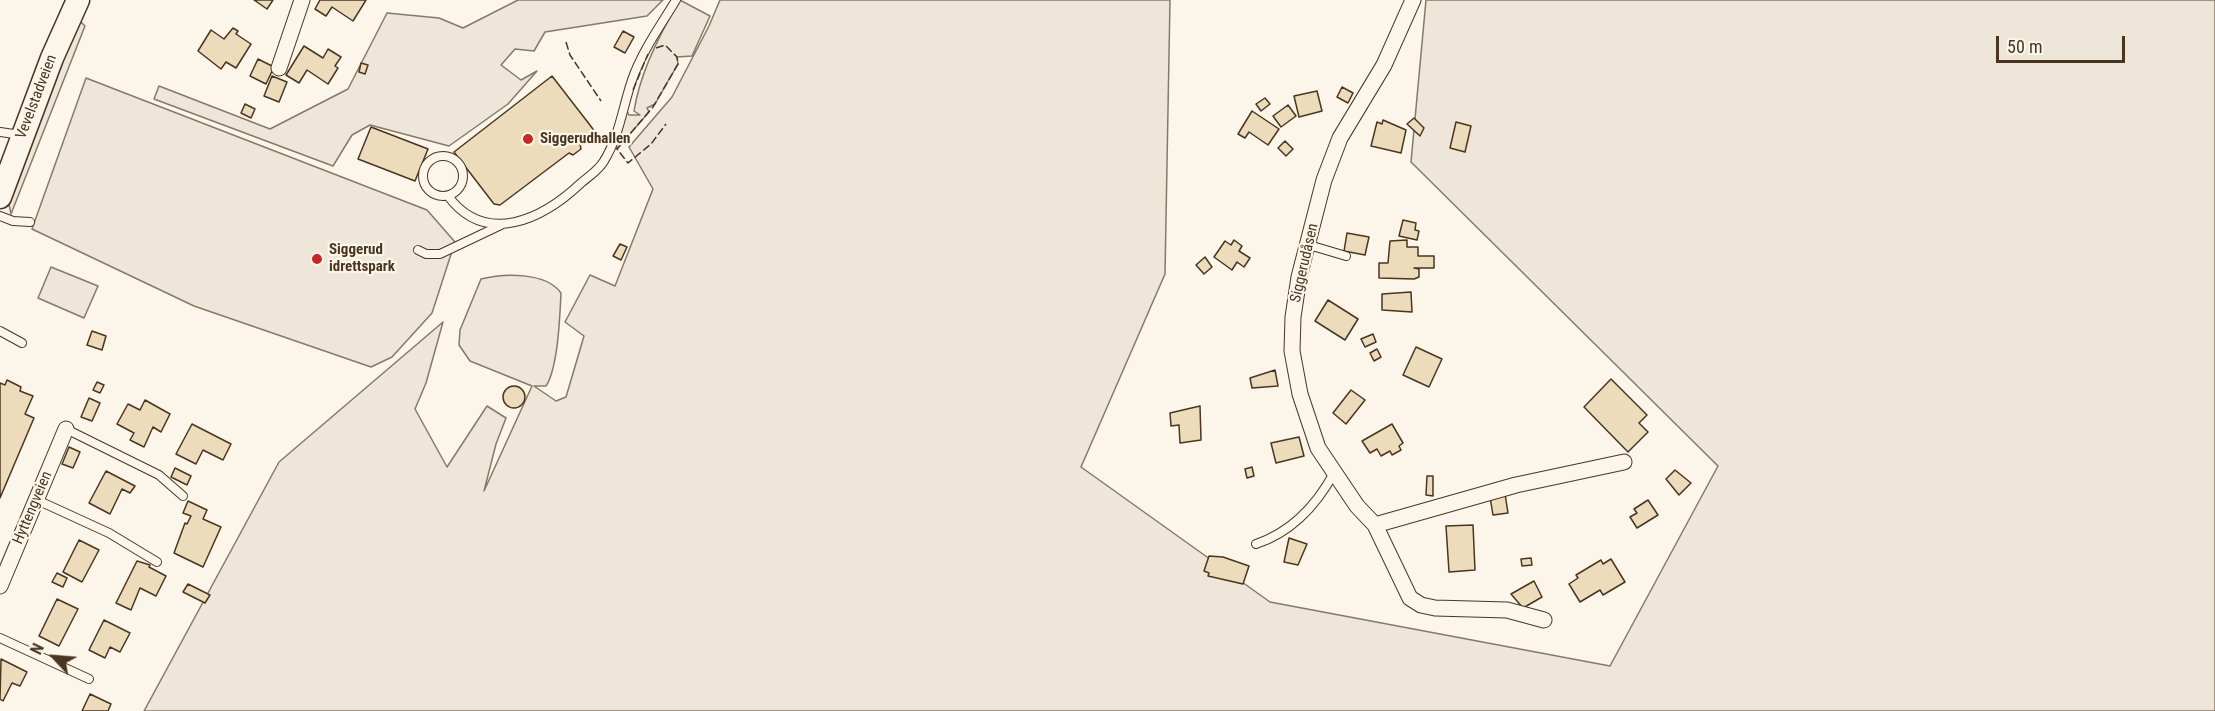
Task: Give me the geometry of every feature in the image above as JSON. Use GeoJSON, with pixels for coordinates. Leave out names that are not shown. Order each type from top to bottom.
{"type":"FeatureCollection","features":[{"type":"Feature","properties":{"kind":"main road","name":"Vevelstadveien"},"geometry":{"type":"LineString","coordinates":[[0,197],[11,134],[52,58],[78,0]]}},
{"type":"Feature","properties":{"kind":"street"},"geometry":{"type":"LineString","coordinates":[[279,68],[302,0]]}},
{"type":"Feature","properties":{"kind":"street","name":"Siggerudåsen"},"geometry":{"type":"LineString","coordinates":[[1413,0],[1384,65],[1340,138],[1324,180],[1299,277],[1292,351],[1300,394],[1318,448],[1357,506],[1375,525],[1410,598],[1421,605],[1507,610],[1544,620]]}},
{"type":"Feature","properties":{"kind":"street","name":"Hyttengveien"},"geometry":{"type":"LineString","coordinates":[[0,586],[66,429]]}},
{"type":"Feature","properties":{"kind":"street"},"geometry":{"type":"LineString","coordinates":[[1375,525],[1516,485],[1624,462]]}},
{"type":"Feature","properties":{"kind":"lane"},"geometry":{"type":"LineString","coordinates":[[448,196],[459,188],[463,176],[458,163],[453,159],[439,157],[425,168],[425,184],[432,193],[448,196],[457,207],[479,220],[502,224],[520,222],[540,214],[568,196],[604,162],[633,77],[676,0]]}},
{"type":"Feature","properties":{"kind":"lane"},"geometry":{"type":"LineString","coordinates":[[0,216],[13,221],[30,222]]}},
{"type":"Feature","properties":{"kind":"lane"},"geometry":{"type":"LineString","coordinates":[[418,250],[426,254],[440,254],[502,224]]}},
{"type":"Feature","properties":{"kind":"lane"},"geometry":{"type":"LineString","coordinates":[[1309,245],[1346,256]]}},
{"type":"Feature","properties":{"kind":"lane"},"geometry":{"type":"LineString","coordinates":[[0,331],[22,343]]}},
{"type":"Feature","properties":{"kind":"lane"},"geometry":{"type":"LineString","coordinates":[[66,429],[159,475],[183,496]]}},
{"type":"Feature","properties":{"kind":"lane"},"geometry":{"type":"LineString","coordinates":[[1256,544],[1294,525],[1320,496],[1334,473]]}},
{"type":"Feature","properties":{"kind":"lane"},"geometry":{"type":"LineString","coordinates":[[36,500],[110,533],[157,562]]}},
{"type":"Feature","properties":{"kind":"lane"},"geometry":{"type":"LineString","coordinates":[[0,638],[89,679]]}},
{"type":"Feature","properties":{"kind":"shaded area"},"geometry":{"type":"Polygon","coordinates":[[[518,0],[663,0],[647,16],[545,32],[534,51],[515,49],[501,65],[521,80],[537,71],[508,104],[449,146],[370,125],[352,135],[333,166],[154,99],[159,86],[270,129],[348,89],[387,13],[439,18],[463,28],[518,0]]]}},
{"type":"Feature","properties":{"kind":"shaded area"},"geometry":{"type":"Polygon","coordinates":[[[680,0],[710,16],[692,56],[677,57],[678,64],[655,104],[647,108],[649,112],[617,149],[615,144],[626,109],[629,115],[640,115],[634,111],[641,82],[658,40],[680,0]]]}},
{"type":"Feature","properties":{"kind":"shaded area"},"geometry":{"type":"Polygon","coordinates":[[[720,0],[1170,0],[1165,274],[1081,467],[1270,602],[1610,666],[1718,466],[1411,162],[1426,0],[2215,0],[2215,711],[144,711],[279,462],[443,322],[426,383],[415,409],[447,467],[487,406],[506,418],[496,444],[484,491],[532,386],[470,361],[459,345],[460,330],[481,279],[512,275],[524,276],[545,281],[561,293],[558,341],[550,378],[546,386],[534,386],[556,401],[566,397],[584,336],[565,322],[590,275],[615,286],[653,189],[629,147],[672,97],[720,0]]]}},
{"type":"Feature","properties":{"kind":"shaded area"},"geometry":{"type":"Polygon","coordinates":[[[79,20],[85,26],[11,214],[8,200],[79,20]]]}},
{"type":"Feature","properties":{"kind":"shaded area"},"geometry":{"type":"Polygon","coordinates":[[[86,78],[427,210],[455,242],[432,313],[392,357],[371,367],[194,306],[32,229],[86,78]]]}},
{"type":"Feature","properties":{"kind":"shaded area"},"geometry":{"type":"Polygon","coordinates":[[[51,267],[98,286],[84,318],[38,298],[51,267]]]}},
{"type":"Feature","properties":{"kind":"building"},"geometry":{"type":"Polygon","coordinates":[[[254,0],[273,0],[267,9],[254,0]]]}},
{"type":"Feature","properties":{"kind":"building"},"geometry":{"type":"Polygon","coordinates":[[[320,0],[366,0],[353,21],[332,7],[326,16],[315,9],[320,0]]]}},
{"type":"Feature","properties":{"kind":"building"},"geometry":{"type":"Polygon","coordinates":[[[233,28],[238,31],[236,34],[251,44],[236,68],[226,62],[221,69],[198,51],[211,30],[224,39],[233,28]]]}},
{"type":"Feature","properties":{"kind":"building"},"geometry":{"type":"Polygon","coordinates":[[[623,31],[634,37],[625,53],[614,47],[623,31]]]}},
{"type":"Feature","properties":{"kind":"building"},"geometry":{"type":"Polygon","coordinates":[[[304,46],[323,58],[328,49],[341,57],[335,66],[338,68],[328,84],[307,70],[299,83],[286,75],[304,46]]]}},
{"type":"Feature","properties":{"kind":"building"},"geometry":{"type":"Polygon","coordinates":[[[258,59],[274,67],[266,84],[250,76],[258,59]]]}},
{"type":"Feature","properties":{"kind":"building"},"geometry":{"type":"Polygon","coordinates":[[[361,63],[368,65],[365,74],[359,72],[361,63]]]}},
{"type":"Feature","properties":{"kind":"building"},"geometry":{"type":"Polygon","coordinates":[[[272,76],[287,82],[279,102],[264,96],[272,76]]]}},
{"type":"Feature","properties":{"kind":"building","name":"Siggerudhallen"},"geometry":{"type":"Polygon","coordinates":[[[552,76],[593,129],[592,135],[580,144],[581,149],[573,155],[569,153],[500,205],[494,204],[454,152],[552,76]]]}},
{"type":"Feature","properties":{"kind":"building"},"geometry":{"type":"Polygon","coordinates":[[[1342,87],[1353,93],[1348,103],[1337,97],[1342,87]]]}},
{"type":"Feature","properties":{"kind":"building"},"geometry":{"type":"Polygon","coordinates":[[[1317,91],[1322,111],[1299,117],[1294,96],[1317,91]]]}},
{"type":"Feature","properties":{"kind":"building"},"geometry":{"type":"Polygon","coordinates":[[[1265,98],[1270,104],[1261,111],[1256,104],[1265,98]]]}},
{"type":"Feature","properties":{"kind":"building"},"geometry":{"type":"Polygon","coordinates":[[[245,104],[255,109],[251,118],[241,113],[245,104]]]}},
{"type":"Feature","properties":{"kind":"building"},"geometry":{"type":"Polygon","coordinates":[[[1288,105],[1296,116],[1281,127],[1273,116],[1288,105]]]}},
{"type":"Feature","properties":{"kind":"building"},"geometry":{"type":"Polygon","coordinates":[[[1252,111],[1279,129],[1268,145],[1249,132],[1245,138],[1238,134],[1252,111]]]}},
{"type":"Feature","properties":{"kind":"building"},"geometry":{"type":"Polygon","coordinates":[[[1414,118],[1424,128],[1420,136],[1407,124],[1414,118]]]}},
{"type":"Feature","properties":{"kind":"building"},"geometry":{"type":"Polygon","coordinates":[[[1383,120],[1406,130],[1401,153],[1371,146],[1377,122],[1382,124],[1383,120]]]}},
{"type":"Feature","properties":{"kind":"building"},"geometry":{"type":"Polygon","coordinates":[[[1456,122],[1471,126],[1465,152],[1450,148],[1456,122]]]}},
{"type":"Feature","properties":{"kind":"building"},"geometry":{"type":"Polygon","coordinates":[[[371,127],[428,149],[415,181],[358,159],[371,127]]]}},
{"type":"Feature","properties":{"kind":"building"},"geometry":{"type":"Polygon","coordinates":[[[1285,141],[1293,149],[1286,156],[1278,148],[1285,141]]]}},
{"type":"Feature","properties":{"kind":"building"},"geometry":{"type":"Polygon","coordinates":[[[1403,220],[1416,223],[1415,230],[1419,231],[1417,240],[1399,236],[1403,220]]]}},
{"type":"Feature","properties":{"kind":"building"},"geometry":{"type":"Polygon","coordinates":[[[1347,233],[1369,237],[1365,255],[1344,251],[1347,233]]]}},
{"type":"Feature","properties":{"kind":"building"},"geometry":{"type":"Polygon","coordinates":[[[1234,240],[1242,246],[1239,251],[1250,258],[1244,267],[1237,262],[1232,270],[1214,257],[1225,241],[1231,245],[1234,240]]]}},
{"type":"Feature","properties":{"kind":"building"},"geometry":{"type":"Polygon","coordinates":[[[1407,240],[1407,247],[1418,247],[1418,256],[1434,256],[1434,268],[1414,268],[1419,269],[1419,277],[1414,279],[1379,278],[1379,263],[1388,263],[1390,241],[1407,240]]]}},
{"type":"Feature","properties":{"kind":"building"},"geometry":{"type":"Polygon","coordinates":[[[620,244],[627,247],[621,260],[613,256],[620,244]]]}},
{"type":"Feature","properties":{"kind":"building"},"geometry":{"type":"Polygon","coordinates":[[[1205,257],[1212,267],[1204,274],[1196,265],[1205,257]]]}},
{"type":"Feature","properties":{"kind":"building"},"geometry":{"type":"Polygon","coordinates":[[[1411,292],[1412,312],[1382,310],[1382,294],[1411,292]]]}},
{"type":"Feature","properties":{"kind":"building"},"geometry":{"type":"Polygon","coordinates":[[[1328,300],[1358,319],[1345,340],[1315,321],[1328,300]]]}},
{"type":"Feature","properties":{"kind":"building"},"geometry":{"type":"Polygon","coordinates":[[[92,331],[106,336],[102,350],[87,345],[92,331]]]}},
{"type":"Feature","properties":{"kind":"building"},"geometry":{"type":"Polygon","coordinates":[[[1373,334],[1376,342],[1365,347],[1361,339],[1373,334]]]}},
{"type":"Feature","properties":{"kind":"building"},"geometry":{"type":"Polygon","coordinates":[[[1416,347],[1442,359],[1429,387],[1403,375],[1416,347]]]}},
{"type":"Feature","properties":{"kind":"building"},"geometry":{"type":"Polygon","coordinates":[[[1377,349],[1381,357],[1374,361],[1370,353],[1377,349]]]}},
{"type":"Feature","properties":{"kind":"building"},"geometry":{"type":"Polygon","coordinates":[[[1275,370],[1278,386],[1252,388],[1250,378],[1275,370]]]}},
{"type":"Feature","properties":{"kind":"building"},"geometry":{"type":"Polygon","coordinates":[[[1611,379],[1647,415],[1639,423],[1648,432],[1628,452],[1584,407],[1611,379]]]}},
{"type":"Feature","properties":{"kind":"building"},"geometry":{"type":"Polygon","coordinates":[[[7,380],[21,387],[20,391],[33,396],[25,414],[34,418],[0,498],[0,383],[5,385],[7,380]]]}},
{"type":"Feature","properties":{"kind":"building"},"geometry":{"type":"Polygon","coordinates":[[[97,382],[104,385],[100,393],[93,390],[97,382]]]}},
{"type":"Feature","properties":{"kind":"building"},"geometry":{"type":"Polygon","coordinates":[[[514,386],[522,389],[525,397],[522,405],[514,408],[506,405],[503,397],[506,389],[514,386]]]}},
{"type":"Feature","properties":{"kind":"building"},"geometry":{"type":"Polygon","coordinates":[[[1351,390],[1365,400],[1346,424],[1333,413],[1351,390]]]}},
{"type":"Feature","properties":{"kind":"building"},"geometry":{"type":"Polygon","coordinates":[[[89,398],[100,403],[92,421],[81,417],[89,398]]]}},
{"type":"Feature","properties":{"kind":"building"},"geometry":{"type":"Polygon","coordinates":[[[145,400],[170,414],[161,432],[153,427],[144,447],[130,440],[134,433],[117,424],[128,404],[140,410],[145,400]]]}},
{"type":"Feature","properties":{"kind":"building"},"geometry":{"type":"Polygon","coordinates":[[[1200,406],[1201,440],[1180,443],[1179,425],[1171,426],[1170,413],[1200,406]]]}},
{"type":"Feature","properties":{"kind":"building"},"geometry":{"type":"Polygon","coordinates":[[[192,424],[231,444],[223,460],[203,450],[196,464],[176,454],[192,424]]]}},
{"type":"Feature","properties":{"kind":"building"},"geometry":{"type":"Polygon","coordinates":[[[1392,424],[1403,443],[1399,446],[1401,450],[1392,455],[1390,451],[1381,456],[1377,449],[1370,453],[1362,441],[1392,424]]]}},
{"type":"Feature","properties":{"kind":"building"},"geometry":{"type":"Polygon","coordinates":[[[1299,437],[1304,456],[1276,463],[1271,443],[1299,437]]]}},
{"type":"Feature","properties":{"kind":"building"},"geometry":{"type":"Polygon","coordinates":[[[69,447],[80,452],[73,468],[62,464],[69,447]]]}},
{"type":"Feature","properties":{"kind":"building"},"geometry":{"type":"Polygon","coordinates":[[[1252,467],[1254,476],[1247,478],[1245,469],[1252,467]]]}},
{"type":"Feature","properties":{"kind":"building"},"geometry":{"type":"Polygon","coordinates":[[[175,468],[191,476],[187,485],[171,477],[175,468]]]}},
{"type":"Feature","properties":{"kind":"building"},"geometry":{"type":"Polygon","coordinates":[[[1675,470],[1691,483],[1679,495],[1666,479],[1675,470]]]}},
{"type":"Feature","properties":{"kind":"building"},"geometry":{"type":"Polygon","coordinates":[[[106,471],[135,486],[130,493],[122,489],[110,514],[89,503],[106,471]]]}},
{"type":"Feature","properties":{"kind":"building"},"geometry":{"type":"Polygon","coordinates":[[[1427,476],[1433,476],[1433,496],[1426,495],[1427,476]]]}},
{"type":"Feature","properties":{"kind":"building"},"geometry":{"type":"Polygon","coordinates":[[[1505,494],[1508,513],[1493,515],[1490,497],[1505,494]]]}},
{"type":"Feature","properties":{"kind":"building"},"geometry":{"type":"Polygon","coordinates":[[[1648,500],[1658,515],[1637,528],[1630,517],[1637,513],[1634,509],[1648,500]]]}},
{"type":"Feature","properties":{"kind":"building"},"geometry":{"type":"Polygon","coordinates":[[[188,501],[207,510],[203,519],[221,527],[203,567],[174,553],[185,523],[187,524],[191,516],[183,513],[188,501]]]}},
{"type":"Feature","properties":{"kind":"building"},"geometry":{"type":"Polygon","coordinates":[[[1473,525],[1475,570],[1449,572],[1446,526],[1473,525]]]}},
{"type":"Feature","properties":{"kind":"building"},"geometry":{"type":"Polygon","coordinates":[[[1289,538],[1307,544],[1298,565],[1284,562],[1289,538]]]}},
{"type":"Feature","properties":{"kind":"building"},"geometry":{"type":"Polygon","coordinates":[[[79,540],[99,550],[82,582],[63,572],[79,540]]]}},
{"type":"Feature","properties":{"kind":"building"},"geometry":{"type":"Polygon","coordinates":[[[1209,556],[1223,557],[1249,566],[1243,584],[1208,576],[1209,573],[1204,571],[1209,556]]]}},
{"type":"Feature","properties":{"kind":"building"},"geometry":{"type":"Polygon","coordinates":[[[1531,558],[1532,565],[1522,566],[1521,559],[1531,558]]]}},
{"type":"Feature","properties":{"kind":"building"},"geometry":{"type":"Polygon","coordinates":[[[1611,559],[1625,582],[1603,595],[1600,590],[1580,602],[1569,584],[1578,578],[1576,575],[1601,560],[1603,564],[1611,559]]]}},
{"type":"Feature","properties":{"kind":"building"},"geometry":{"type":"Polygon","coordinates":[[[137,561],[150,565],[149,567],[166,576],[156,596],[140,588],[131,610],[116,603],[137,561]]]}},
{"type":"Feature","properties":{"kind":"building"},"geometry":{"type":"Polygon","coordinates":[[[57,573],[67,578],[63,587],[52,582],[57,573]]]}},
{"type":"Feature","properties":{"kind":"building"},"geometry":{"type":"Polygon","coordinates":[[[1534,581],[1542,597],[1523,608],[1511,594],[1534,581]]]}},
{"type":"Feature","properties":{"kind":"building"},"geometry":{"type":"Polygon","coordinates":[[[188,584],[210,595],[205,603],[183,592],[188,584]]]}},
{"type":"Feature","properties":{"kind":"building"},"geometry":{"type":"Polygon","coordinates":[[[57,599],[78,609],[59,646],[39,636],[57,599]]]}},
{"type":"Feature","properties":{"kind":"building"},"geometry":{"type":"Polygon","coordinates":[[[104,620],[130,633],[120,652],[110,647],[105,658],[89,650],[104,620]]]}},
{"type":"Feature","properties":{"kind":"building"},"geometry":{"type":"Polygon","coordinates":[[[1,659],[27,672],[20,686],[12,683],[3,701],[0,699],[1,659]]]}},
{"type":"Feature","properties":{"kind":"building"},"geometry":{"type":"Polygon","coordinates":[[[90,694],[111,704],[108,711],[82,711],[90,694]]]}},
{"type":"Feature","properties":{"kind":"fence"},"geometry":{"type":"LineString","coordinates":[[566,42],[570,55],[601,101]]}},
{"type":"Feature","properties":{"kind":"fence"},"geometry":{"type":"LineString","coordinates":[[656,48],[665,45],[677,57],[678,64],[653,107],[617,149],[628,163],[651,144],[666,124]]}},
{"type":"Feature","properties":{"kind":"fence"},"geometry":{"type":"LineString","coordinates":[[633,90],[648,54]]}},
{"type":"Feature","properties":{"kind":"place","name":"Siggerudhallen"},"geometry":{"type":"Point","coordinates":[528,139]}},
{"type":"Feature","properties":{"kind":"place","name":"Siggerud idrettspark"},"geometry":{"type":"Point","coordinates":[317,259]}}]}
